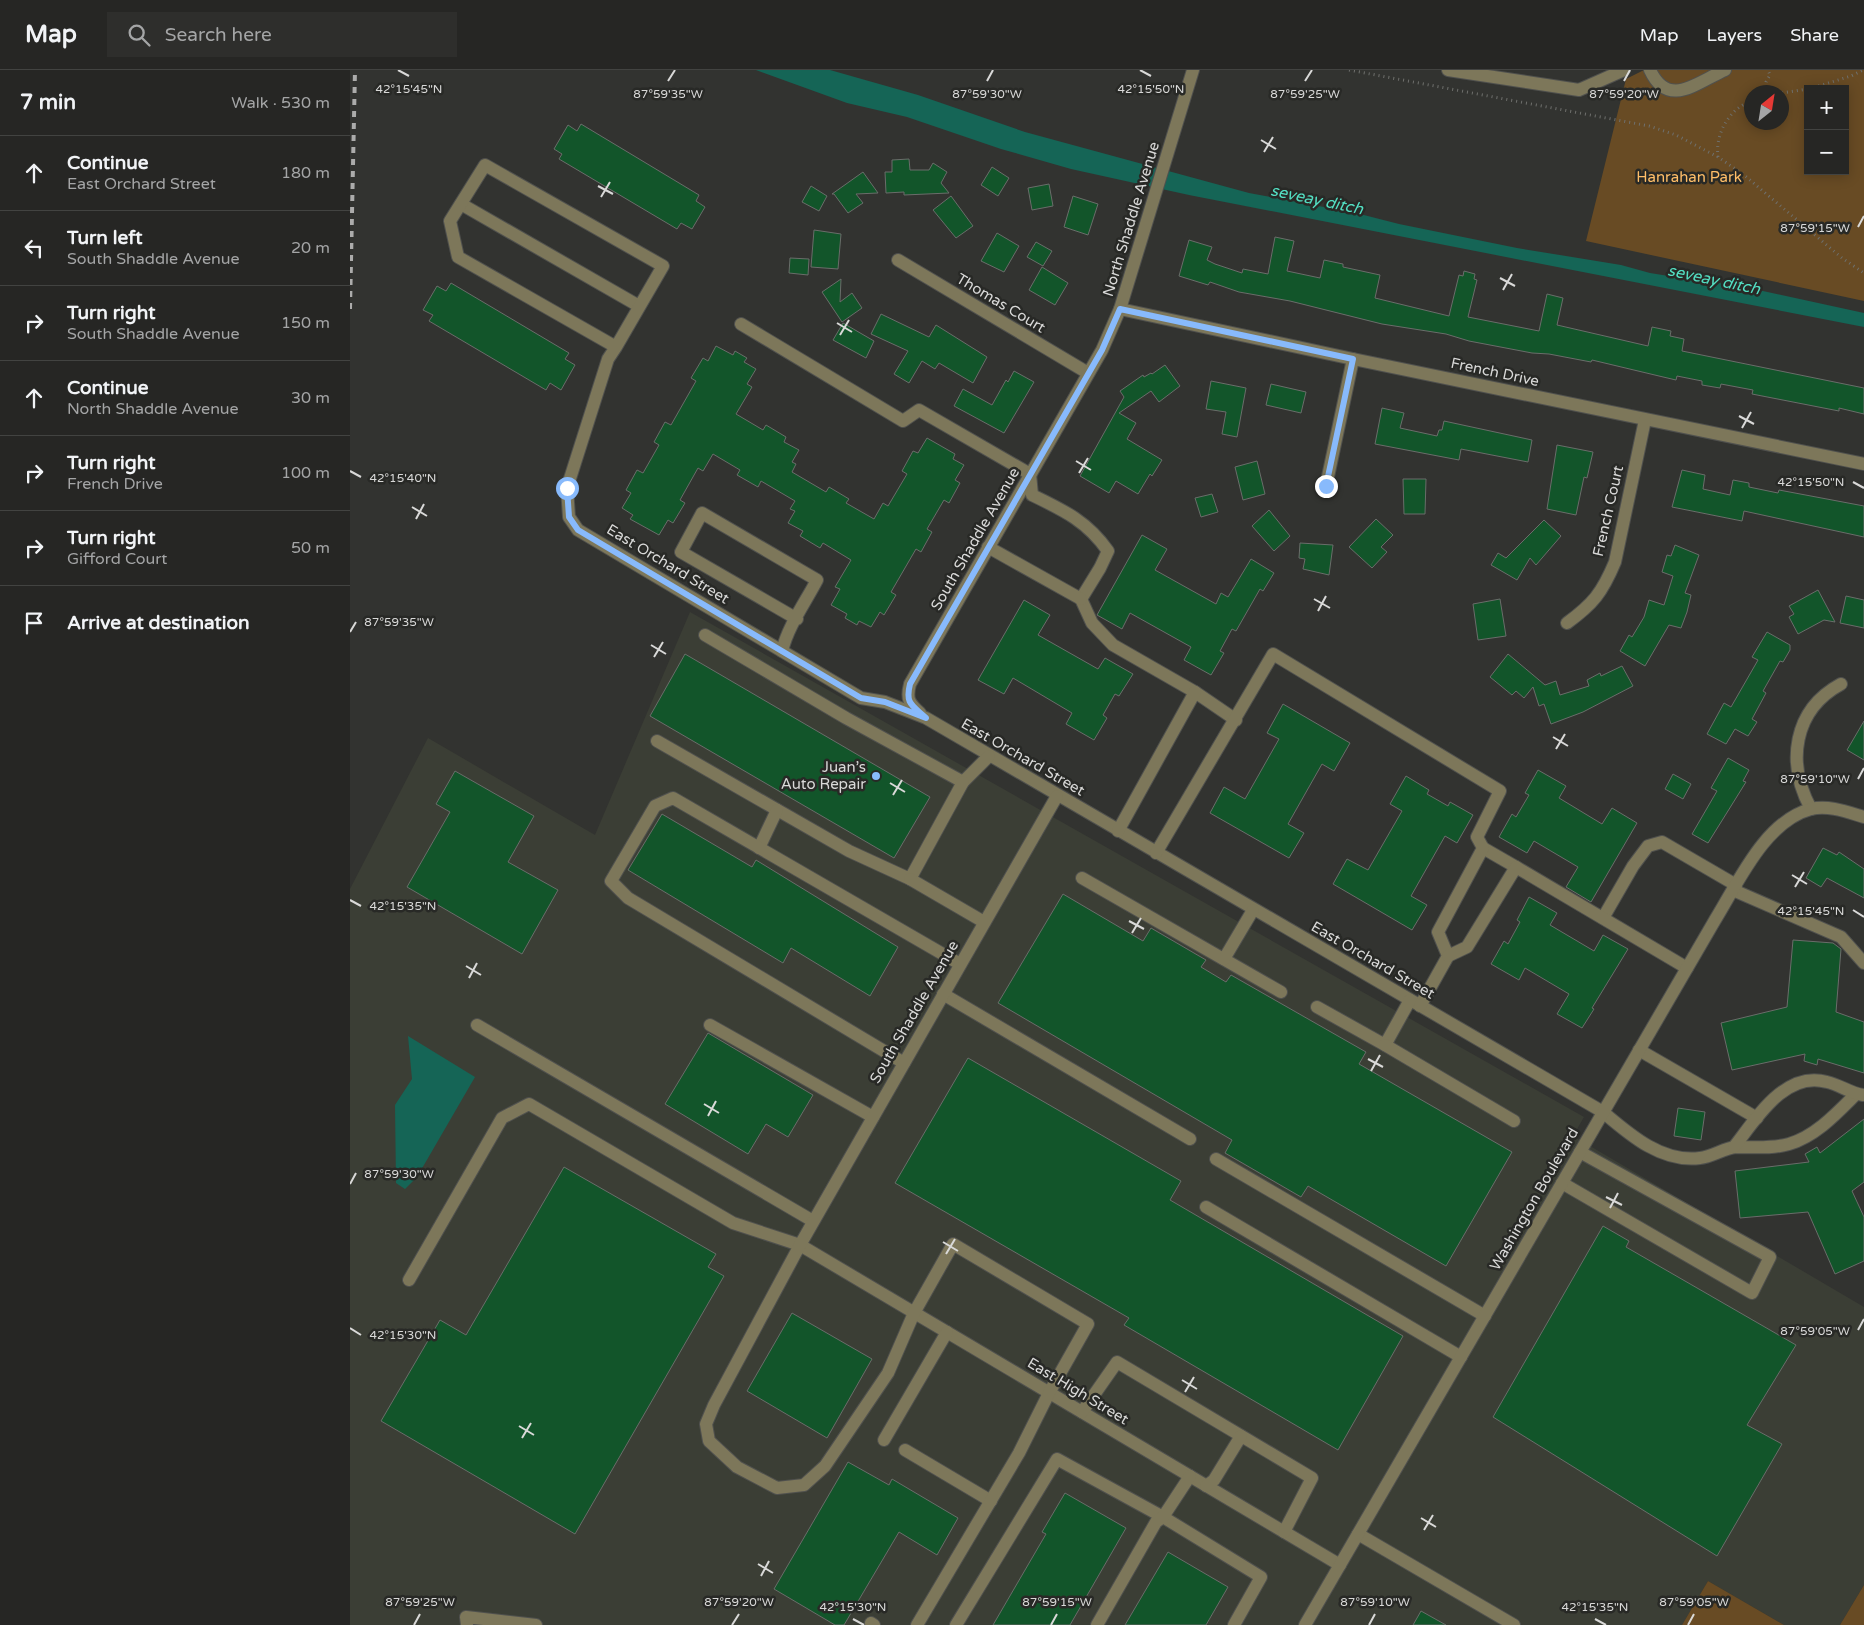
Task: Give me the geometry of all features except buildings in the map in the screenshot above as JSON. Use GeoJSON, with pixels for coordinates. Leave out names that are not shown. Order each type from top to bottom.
{"type":"FeatureCollection","features":[{"type":"Feature","properties":{"kind":"street","name":"North Shaddle Avenue"},"geometry":{"type":"LineString","coordinates":[[1088,373],[1102,350],[1120,309],[1193,70]]}},
{"type":"Feature","properties":{"kind":"street"},"geometry":{"type":"LineString","coordinates":[[1448,70],[1579,90],[1624,70]]}},
{"type":"Feature","properties":{"kind":"street"},"geometry":{"type":"LineString","coordinates":[[1650,70],[1659,86],[1667,90],[1681,91],[1725,70]]}},
{"type":"Feature","properties":{"kind":"street","name":"East Orchard Street"},"geometry":{"type":"LineString","coordinates":[[461,204],[485,165],[663,266],[608,359],[567,488],[569,517],[578,530],[861,698],[885,702],[926,718],[1056,796],[1603,1112],[1646,1146],[1673,1157],[1700,1158],[1734,1147]]}},
{"type":"Feature","properties":{"kind":"street"},"geometry":{"type":"LineString","coordinates":[[616,346],[458,258],[450,221],[461,204],[639,306]]}},
{"type":"Feature","properties":{"kind":"street","name":"Thomas Court"},"geometry":{"type":"LineString","coordinates":[[898,260],[1088,373]]}},
{"type":"Feature","properties":{"kind":"street","name":"French Drive"},"geometry":{"type":"LineString","coordinates":[[1120,309],[1645,420],[1864,464]]}},
{"type":"Feature","properties":{"kind":"street"},"geometry":{"type":"LineString","coordinates":[[741,324],[904,421],[919,410],[1030,474],[1032,494],[1075,517],[1096,534],[1108,551],[1081,599]]}},
{"type":"Feature","properties":{"kind":"street"},"geometry":{"type":"LineString","coordinates":[[1326,486],[1353,359]]}},
{"type":"Feature","properties":{"kind":"street","name":"South Shaddle Avenue"},"geometry":{"type":"LineString","coordinates":[[926,718],[909,702],[907,696],[910,684],[1088,373]]}},
{"type":"Feature","properties":{"kind":"street","name":"French Court"},"geometry":{"type":"LineString","coordinates":[[1567,623],[1590,606],[1607,580],[1615,562],[1645,420]]}},
{"type":"Feature","properties":{"kind":"street"},"geometry":{"type":"LineString","coordinates":[[782,651],[785,639],[797,620],[817,580],[702,513],[681,552],[797,620]]}},
{"type":"Feature","properties":{"kind":"street"},"geometry":{"type":"LineString","coordinates":[[988,547],[1081,599],[1092,623],[1113,644],[1194,692],[1236,720]]}},
{"type":"Feature","properties":{"kind":"street"},"geometry":{"type":"LineString","coordinates":[[705,635],[846,718],[962,782]]}},
{"type":"Feature","properties":{"kind":"street"},"geometry":{"type":"LineString","coordinates":[[1156,853],[1236,720],[1273,654],[1500,791],[1477,837],[1484,848],[1687,968]]}},
{"type":"Feature","properties":{"kind":"street"},"geometry":{"type":"LineString","coordinates":[[1841,684],[1817,700],[1804,721],[1797,744],[1797,767],[1804,797],[1811,809],[1841,810],[1864,817]]}},
{"type":"Feature","properties":{"kind":"street"},"geometry":{"type":"LineString","coordinates":[[1118,831],[1194,692]]}},
{"type":"Feature","properties":{"kind":"street"},"geometry":{"type":"LineString","coordinates":[[657,741],[849,851],[910,879],[984,922]]}},
{"type":"Feature","properties":{"kind":"street"},"geometry":{"type":"LineString","coordinates":[[910,879],[962,782],[989,756]]}},
{"type":"Feature","properties":{"kind":"street","name":"South Shaddle Avenue"},"geometry":{"type":"LineString","coordinates":[[1049,1393],[1088,1324],[953,1244],[914,1313],[888,1373],[851,1431],[825,1466],[804,1485],[777,1488],[737,1467],[709,1442],[706,1424],[714,1405],[800,1245],[1056,796]]}},
{"type":"Feature","properties":{"kind":"street"},"geometry":{"type":"LineString","coordinates":[[904,1063],[628,898],[611,881],[655,806],[674,798],[960,964]]}},
{"type":"Feature","properties":{"kind":"street","name":"Washington Boulevard"},"geometry":{"type":"LineString","coordinates":[[1305,1625],[1639,1050],[1760,846],[1770,835],[1792,818],[1811,809]]}},
{"type":"Feature","properties":{"kind":"street"},"geometry":{"type":"LineString","coordinates":[[759,848],[776,810]]}},
{"type":"Feature","properties":{"kind":"street"},"geometry":{"type":"LineString","coordinates":[[1603,918],[1633,866],[1648,846],[1662,842],[1735,888],[1842,937],[1864,963]]}},
{"type":"Feature","properties":{"kind":"street"},"geometry":{"type":"LineString","coordinates":[[1448,956],[1438,932],[1484,848]]}},
{"type":"Feature","properties":{"kind":"street"},"geometry":{"type":"LineString","coordinates":[[1384,1045],[1448,956],[1467,947],[1516,867]]}},
{"type":"Feature","properties":{"kind":"street"},"geometry":{"type":"LineString","coordinates":[[1082,878],[1281,992]]}},
{"type":"Feature","properties":{"kind":"street"},"geometry":{"type":"LineString","coordinates":[[1224,959],[1253,910]]}},
{"type":"Feature","properties":{"kind":"street"},"geometry":{"type":"LineString","coordinates":[[943,994],[1190,1139]]}},
{"type":"Feature","properties":{"kind":"street"},"geometry":{"type":"LineString","coordinates":[[1318,1007],[1514,1121]]}},
{"type":"Feature","properties":{"kind":"street"},"geometry":{"type":"LineString","coordinates":[[478,1025],[813,1222]]}},
{"type":"Feature","properties":{"kind":"street"},"geometry":{"type":"LineString","coordinates":[[710,1025],[873,1117]]}},
{"type":"Feature","properties":{"kind":"street"},"geometry":{"type":"LineString","coordinates":[[1639,1050],[1757,1118]]}},
{"type":"Feature","properties":{"kind":"street"},"geometry":{"type":"LineString","coordinates":[[1826,1081],[1860,1094],[1815,1131],[1790,1144],[1758,1148],[1734,1147],[1776,1097],[1795,1083],[1826,1081]]}},
{"type":"Feature","properties":{"kind":"street","name":"East High Street"},"geometry":{"type":"LineString","coordinates":[[409,1280],[502,1118],[529,1104],[733,1223],[800,1245],[1340,1565]]}},
{"type":"Feature","properties":{"kind":"street"},"geometry":{"type":"LineString","coordinates":[[1562,1183],[1752,1293],[1770,1257],[1580,1152]]}},
{"type":"Feature","properties":{"kind":"street"},"geometry":{"type":"LineString","coordinates":[[1216,1160],[1485,1316]]}},
{"type":"Feature","properties":{"kind":"street"},"geometry":{"type":"LineString","coordinates":[[1206,1206],[1461,1357]]}},
{"type":"Feature","properties":{"kind":"street"},"geometry":{"type":"LineString","coordinates":[[884,1440],[947,1332]]}},
{"type":"Feature","properties":{"kind":"street"},"geometry":{"type":"LineString","coordinates":[[1082,1412],[1117,1362],[1312,1478],[1284,1532]]}},
{"type":"Feature","properties":{"kind":"street"},"geometry":{"type":"LineString","coordinates":[[917,1625],[1019,1453],[1049,1393]]}},
{"type":"Feature","properties":{"kind":"street"},"geometry":{"type":"LineString","coordinates":[[1206,1486],[1214,1480],[1241,1436]]}},
{"type":"Feature","properties":{"kind":"street"},"geometry":{"type":"LineString","coordinates":[[905,1450],[991,1501]]}},
{"type":"Feature","properties":{"kind":"street"},"geometry":{"type":"LineString","coordinates":[[956,1625],[1057,1458],[1163,1517],[1261,1577],[1234,1625]]}},
{"type":"Feature","properties":{"kind":"street"},"geometry":{"type":"LineString","coordinates":[[1097,1625],[1156,1522],[1163,1517],[1190,1476]]}},
{"type":"Feature","properties":{"kind":"street"},"geometry":{"type":"LineString","coordinates":[[1358,1534],[1514,1625]]}},
{"type":"Feature","properties":{"kind":"street"},"geometry":{"type":"LineString","coordinates":[[467,1625],[466,1617],[536,1625]]}},
{"type":"Feature","properties":{"kind":"path"},"geometry":{"type":"LineString","coordinates":[[1349,70],[1650,126],[1676,135],[1718,157],[1744,175],[1842,258],[1864,273]]}},
{"type":"Feature","properties":{"kind":"path"},"geometry":{"type":"LineString","coordinates":[[1766,85],[1770,76],[1768,70]]}},
{"type":"Feature","properties":{"kind":"path"},"geometry":{"type":"LineString","coordinates":[[1821,85],[1851,76],[1863,70]]}},
{"type":"Feature","properties":{"kind":"path"},"geometry":{"type":"LineString","coordinates":[[1789,92],[1804,90]]}},
{"type":"Feature","properties":{"kind":"path"},"geometry":{"type":"LineString","coordinates":[[1718,157],[1718,139],[1726,120],[1744,105]]}},
{"type":"Feature","properties":{"kind":"shaded area"},"geometry":{"type":"Polygon","coordinates":[[[756,70],[830,70],[918,95],[1025,132],[1249,193],[1356,213],[1399,224],[1517,248],[1621,265],[1650,273],[1731,284],[1864,313],[1864,327],[1189,195],[1071,169],[1001,149],[907,117],[847,103],[756,70]]]}},
{"type":"Feature","properties":{"kind":"shaded area"},"geometry":{"type":"Polygon","coordinates":[[[690,612],[1584,1117],[1573,1136],[1864,1307],[1864,1585],[1840,1625],[1784,1625],[1708,1581],[1682,1625],[350,1625],[350,889],[428,738],[595,835],[690,612]]]}},
{"type":"Feature","properties":{"kind":"shaded area"},"geometry":{"type":"Polygon","coordinates":[[[408,1036],[475,1077],[417,1177],[405,1189],[396,1183],[395,1105],[412,1079],[408,1036]]]}},
{"type":"Feature","properties":{"kind":"green space","name":"Hanrahan Park"},"geometry":{"type":"Polygon","coordinates":[[[1644,70],[1864,70],[1864,301],[1586,241],[1626,79],[1644,70]]]}},
{"type":"Feature","properties":{"kind":"green space"},"geometry":{"type":"Polygon","coordinates":[[[1708,1581],[1784,1625],[1682,1625],[1708,1581]]]}},
{"type":"Feature","properties":{"kind":"green space"},"geometry":{"type":"Polygon","coordinates":[[[1864,1585],[1864,1625],[1840,1625],[1864,1585]]]}},
{"type":"Feature","properties":{"kind":"railway"},"geometry":{"type":"LineString","coordinates":[[350,309],[355,70]]}},
{"type":"Feature","properties":{"kind":"place","name":"Juan’s Auto Repair"},"geometry":{"type":"Point","coordinates":[876,776]}},
{"type":"Feature","properties":{"kind":"route"},"geometry":{"type":"LineString","coordinates":[[567,488],[569,517],[578,530],[861,698],[885,702],[926,718],[909,702],[907,696],[910,684],[1102,350],[1120,309],[1353,359],[1326,486]]}},
{"type":"Feature","properties":{"kind":"water label","name":"seveay ditch"},"geometry":{"type":"Point","coordinates":[1317,199]}},
{"type":"Feature","properties":{"kind":"water label","name":"seveay ditch"},"geometry":{"type":"Point","coordinates":[1714,279]}}]}
